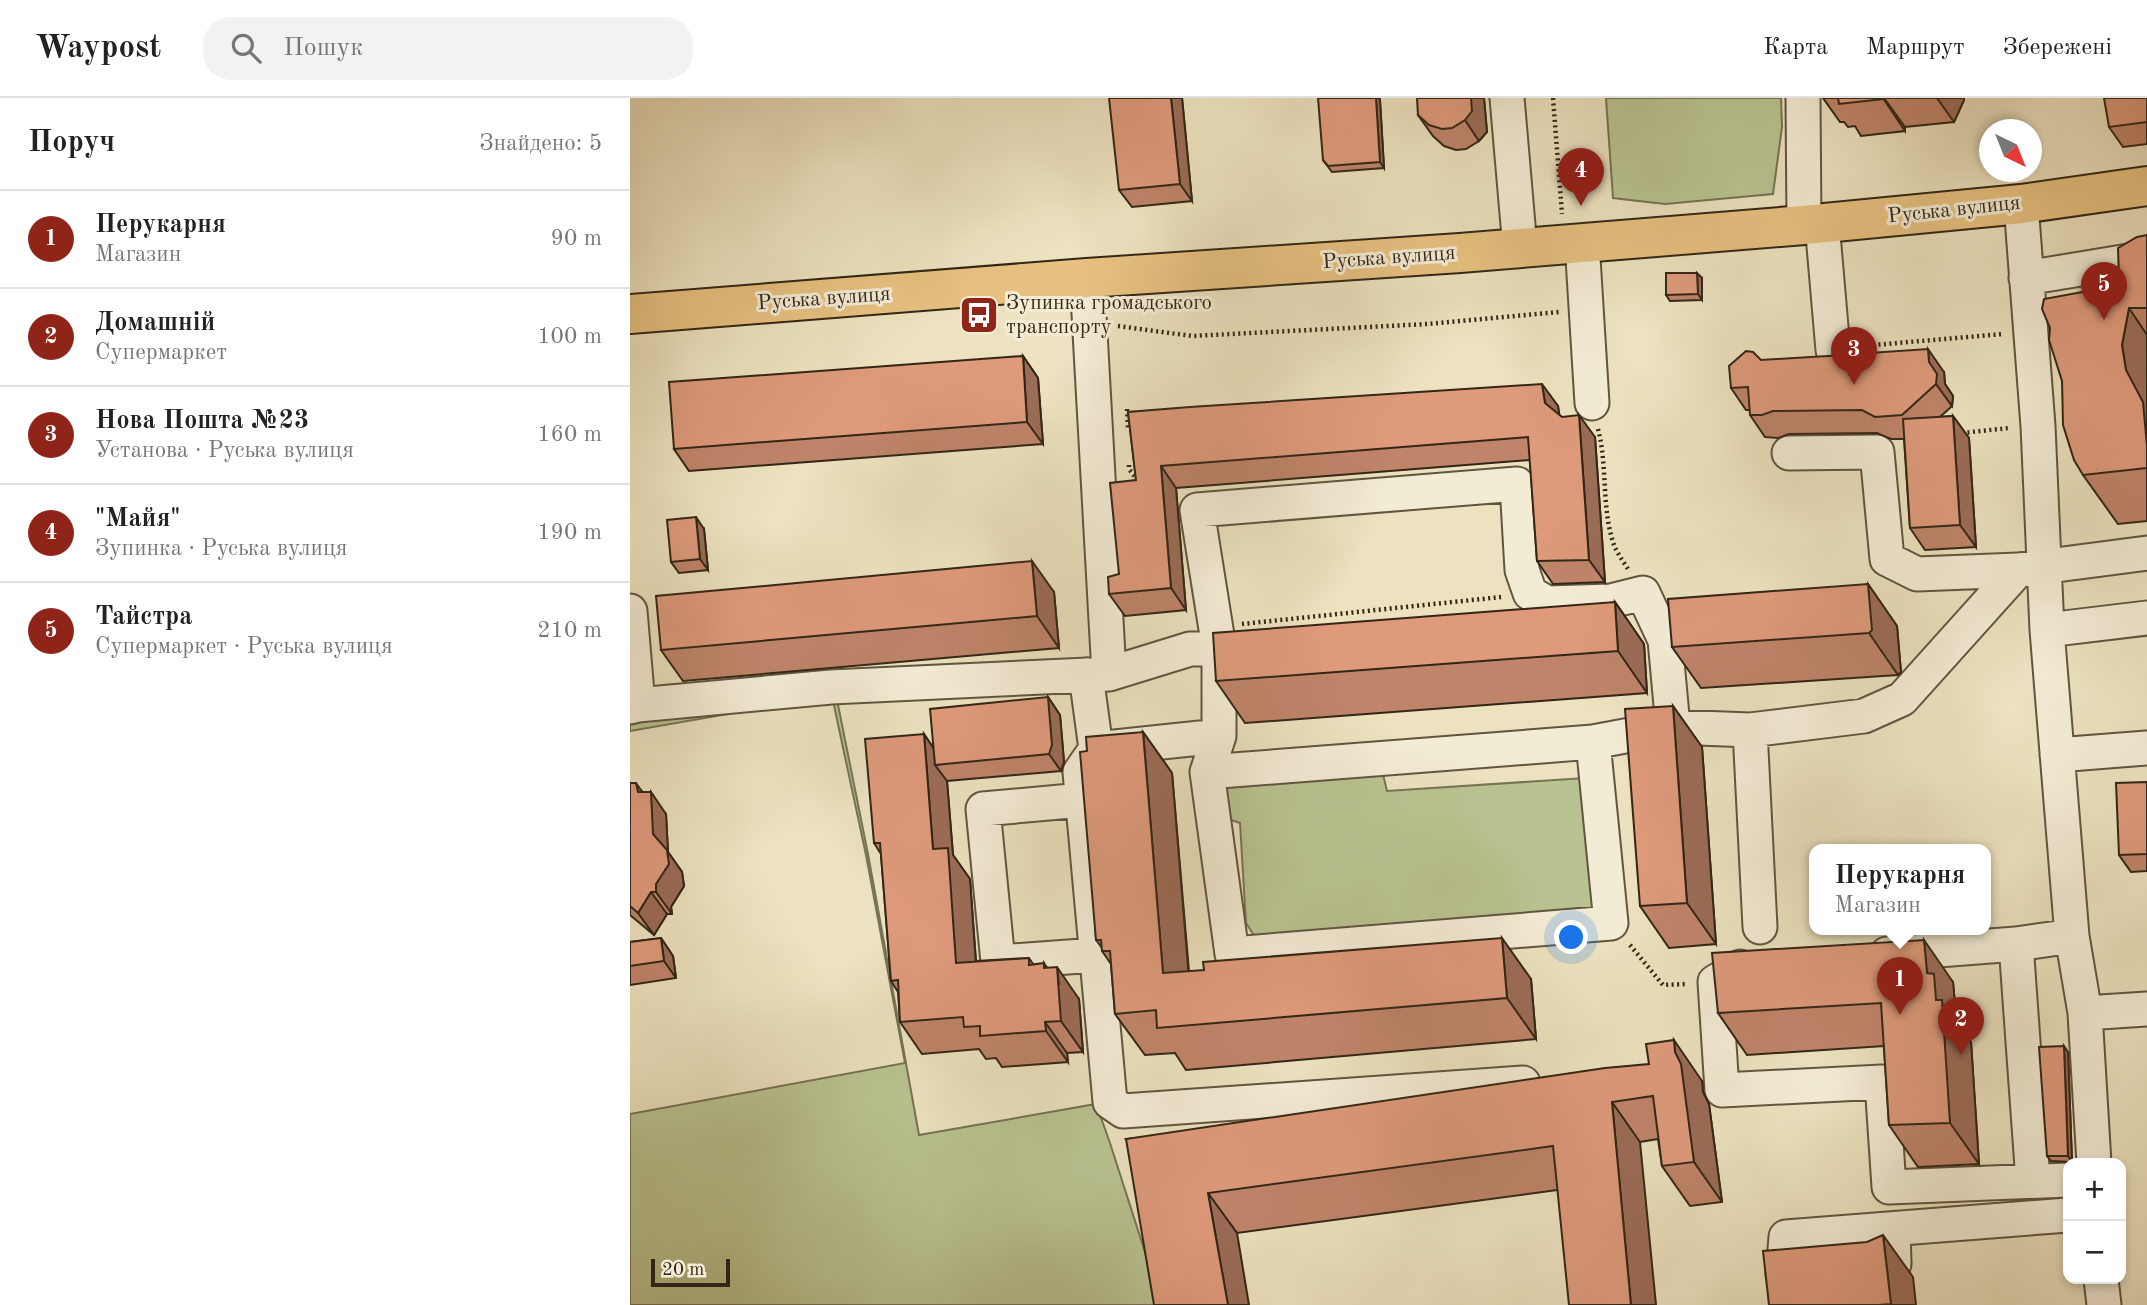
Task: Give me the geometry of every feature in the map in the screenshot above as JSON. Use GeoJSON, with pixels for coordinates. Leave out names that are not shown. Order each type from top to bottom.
{"type":"FeatureCollection","features":[{"type":"Feature","properties":{"kind":"main road","name":"Руська вулиця"},"geometry":{"type":"LineString","coordinates":[[631,318],[1087,278],[1520,248],[1573,230],[1813,224],[2021,204],[2147,186]]}},
{"type":"Feature","properties":{"kind":"lane"},"geometry":{"type":"LineString","coordinates":[[1507,98],[1520,248]]}},
{"type":"Feature","properties":{"kind":"lane"},"geometry":{"type":"LineString","coordinates":[[1803,98],[1813,224],[1842,349]]}},
{"type":"Feature","properties":{"kind":"lane"},"geometry":{"type":"LineString","coordinates":[[2021,204],[2038,426],[2031,568],[2047,629],[2072,936],[2085,1013],[2094,1158]]}},
{"type":"Feature","properties":{"kind":"lane"},"geometry":{"type":"LineString","coordinates":[[1573,230],[1586,309],[1592,403]]}},
{"type":"Feature","properties":{"kind":"lane"},"geometry":{"type":"LineString","coordinates":[[2026,278],[2147,258]]}},
{"type":"Feature","properties":{"kind":"lane"},"geometry":{"type":"LineString","coordinates":[[1087,278],[1097,749],[1080,772],[1110,1102],[1123,1111],[1530,1082]]}},
{"type":"Feature","properties":{"kind":"lane"},"geometry":{"type":"LineString","coordinates":[[1788,453],[1877,452],[1887,559],[1917,574],[2031,568],[2147,553]]}},
{"type":"Feature","properties":{"kind":"lane"},"geometry":{"type":"LineString","coordinates":[[1593,742],[1611,923],[1232,954],[1207,772],[1219,736],[1217,638],[1197,510],[1517,484],[1522,570],[1530,593],[1547,603],[1611,601],[1643,593],[1665,640],[1673,727]]}},
{"type":"Feature","properties":{"kind":"lane"},"geometry":{"type":"LineString","coordinates":[[1207,772],[1593,742],[1673,727],[1750,730],[1864,716],[1902,699],[2031,568]]}},
{"type":"Feature","properties":{"kind":"lane"},"geometry":{"type":"LineString","coordinates":[[630,611],[634,706],[831,687],[1097,674],[1190,649],[1217,638]]}},
{"type":"Feature","properties":{"kind":"lane"},"geometry":{"type":"LineString","coordinates":[[2047,629],[2147,618]]}},
{"type":"Feature","properties":{"kind":"lane"},"geometry":{"type":"LineString","coordinates":[[1750,730],[1760,927]]}},
{"type":"Feature","properties":{"kind":"lane"},"geometry":{"type":"LineString","coordinates":[[1097,749],[1219,736]]}},
{"type":"Feature","properties":{"kind":"lane"},"geometry":{"type":"LineString","coordinates":[[2057,755],[2147,748]]}},
{"type":"Feature","properties":{"kind":"lane"},"geometry":{"type":"LineString","coordinates":[[1082,800],[983,809],[999,962],[1096,956]]}},
{"type":"Feature","properties":{"kind":"lane"},"geometry":{"type":"LineString","coordinates":[[1856,957],[2016,944],[2072,936]]}},
{"type":"Feature","properties":{"kind":"lane"},"geometry":{"type":"LineString","coordinates":[[2016,944],[2033,1181]]}},
{"type":"Feature","properties":{"kind":"lane"},"geometry":{"type":"LineString","coordinates":[[1776,964],[1740,966],[1715,982],[1722,1090],[1882,1082],[1889,1187],[2063,1180]]}},
{"type":"Feature","properties":{"kind":"lane"},"geometry":{"type":"LineString","coordinates":[[2085,1013],[2147,1009]]}},
{"type":"Feature","properties":{"kind":"lane"},"geometry":{"type":"LineString","coordinates":[[1893,1229],[2063,1215]]}},
{"type":"Feature","properties":{"kind":"lane"},"geometry":{"type":"LineString","coordinates":[[2102,1284],[2104,1305]]}},
{"type":"Feature","properties":{"kind":"path"},"geometry":{"type":"LineString","coordinates":[[1553,98],[1573,230]]}},
{"type":"Feature","properties":{"kind":"path"},"geometry":{"type":"LineString","coordinates":[[1110,325],[1192,336],[1414,324],[1586,309]]}},
{"type":"Feature","properties":{"kind":"path"},"geometry":{"type":"LineString","coordinates":[[1842,349],[2031,331]]}},
{"type":"Feature","properties":{"kind":"path"},"geometry":{"type":"LineString","coordinates":[[1592,403],[1602,446],[1606,512],[1615,547],[1643,593]]}},
{"type":"Feature","properties":{"kind":"path"},"geometry":{"type":"LineString","coordinates":[[1957,433],[2038,426]]}},
{"type":"Feature","properties":{"kind":"path"},"geometry":{"type":"LineString","coordinates":[[1217,638],[1530,593]]}},
{"type":"Feature","properties":{"kind":"path"},"geometry":{"type":"LineString","coordinates":[[1611,923],[1663,985],[1715,982]]}},
{"type":"Feature","properties":{"kind":"green space"},"geometry":{"type":"Polygon","coordinates":[[[1606,98],[1781,98],[1782,127],[1773,194],[1665,204],[1613,198],[1606,98]]]}},
{"type":"Feature","properties":{"kind":"green space"},"geometry":{"type":"Polygon","coordinates":[[[834,685],[919,1135],[1096,1104],[1162,1305],[630,1305],[630,1114],[905,1063],[866,855],[832,696],[630,731],[630,705],[834,685]]]}},
{"type":"Feature","properties":{"kind":"green space"},"geometry":{"type":"Polygon","coordinates":[[[1381,766],[1387,791],[1585,778],[1594,908],[1585,915],[1263,939],[1253,934],[1246,923],[1240,823],[1225,818],[1225,786],[1381,766]]]}},
{"type":"Feature","properties":{"kind":"building"},"geometry":{"type":"Polygon","coordinates":[[[1109,98],[1171,98],[1180,184],[1119,190],[1109,98]]]}},
{"type":"Feature","properties":{"kind":"building"},"geometry":{"type":"Polygon","coordinates":[[[1318,98],[1376,98],[1380,162],[1328,166],[1323,160],[1318,98]]]}},
{"type":"Feature","properties":{"kind":"building"},"geometry":{"type":"Polygon","coordinates":[[[1417,98],[1471,98],[1472,111],[1465,120],[1452,128],[1442,129],[1429,125],[1418,115],[1417,98]]]}},
{"type":"Feature","properties":{"kind":"building"},"geometry":{"type":"Polygon","coordinates":[[[1838,98],[1883,98],[1883,99],[1839,104],[1838,98]]]}},
{"type":"Feature","properties":{"kind":"building"},"geometry":{"type":"Polygon","coordinates":[[[2104,98],[2147,98],[2147,122],[2109,127],[2104,98]]]}},
{"type":"Feature","properties":{"kind":"building"},"geometry":{"type":"Polygon","coordinates":[[[2147,235],[2147,308],[2129,308],[2122,345],[2126,370],[2143,402],[2147,468],[2083,475],[2074,460],[2063,425],[2062,381],[2049,340],[2050,328],[2042,309],[2044,299],[2104,288],[2119,279],[2118,248],[2137,237],[2147,235]]]}},
{"type":"Feature","properties":{"kind":"building"},"geometry":{"type":"Polygon","coordinates":[[[1666,273],[1697,273],[1698,294],[1666,295],[1666,273]]]}},
{"type":"Feature","properties":{"kind":"building"},"geometry":{"type":"Polygon","coordinates":[[[1860,345],[1869,353],[1928,349],[1929,362],[1937,374],[1936,384],[1902,415],[1875,417],[1862,410],[1773,411],[1750,415],[1748,387],[1731,388],[1729,366],[1746,351],[1753,352],[1761,360],[1844,355],[1848,348],[1860,345]]]}},
{"type":"Feature","properties":{"kind":"building"},"geometry":{"type":"Polygon","coordinates":[[[1023,356],[1027,422],[674,449],[669,382],[1023,356]]]}},
{"type":"Feature","properties":{"kind":"building"},"geometry":{"type":"Polygon","coordinates":[[[1542,384],[1545,403],[1562,417],[1579,415],[1589,560],[1537,561],[1528,437],[1161,466],[1171,588],[1109,594],[1108,577],[1119,574],[1110,483],[1136,480],[1128,412],[1542,384]]]}},
{"type":"Feature","properties":{"kind":"building"},"geometry":{"type":"Polygon","coordinates":[[[1953,416],[1960,525],[1910,528],[1903,419],[1953,416]]]}},
{"type":"Feature","properties":{"kind":"building"},"geometry":{"type":"Polygon","coordinates":[[[696,517],[700,559],[671,562],[667,520],[696,517]]]}},
{"type":"Feature","properties":{"kind":"building"},"geometry":{"type":"Polygon","coordinates":[[[1032,561],[1037,616],[661,650],[656,596],[1032,561]]]}},
{"type":"Feature","properties":{"kind":"building"},"geometry":{"type":"Polygon","coordinates":[[[1868,584],[1872,630],[1869,633],[1672,647],[1668,599],[1868,584]]]}},
{"type":"Feature","properties":{"kind":"building"},"geometry":{"type":"Polygon","coordinates":[[[1615,602],[1618,651],[1216,681],[1213,633],[1615,602]]]}},
{"type":"Feature","properties":{"kind":"building"},"geometry":{"type":"Polygon","coordinates":[[[1048,697],[1052,745],[1049,754],[935,765],[930,709],[1048,697]]]}},
{"type":"Feature","properties":{"kind":"building"},"geometry":{"type":"Polygon","coordinates":[[[1673,706],[1687,903],[1640,906],[1625,709],[1673,706]]]}},
{"type":"Feature","properties":{"kind":"building"},"geometry":{"type":"Polygon","coordinates":[[[1143,732],[1163,973],[1204,970],[1203,962],[1502,938],[1507,998],[1157,1028],[1156,1010],[1115,1014],[1110,951],[1102,951],[1101,940],[1096,940],[1080,752],[1087,751],[1086,737],[1143,732]]]}},
{"type":"Feature","properties":{"kind":"building"},"geometry":{"type":"Polygon","coordinates":[[[924,734],[933,849],[948,848],[956,963],[1029,958],[1029,965],[1044,963],[1044,968],[1057,967],[1061,1021],[1045,1022],[1046,1031],[980,1036],[980,1026],[964,1027],[963,1017],[900,1022],[898,980],[891,981],[880,843],[874,843],[865,739],[924,734]]]}},
{"type":"Feature","properties":{"kind":"building"},"geometry":{"type":"Polygon","coordinates":[[[2147,782],[2147,854],[2119,855],[2116,783],[2147,782]]]}},
{"type":"Feature","properties":{"kind":"building"},"geometry":{"type":"Polygon","coordinates":[[[630,783],[636,783],[638,792],[651,792],[653,834],[667,850],[669,864],[656,884],[656,892],[651,892],[638,913],[630,906],[630,783]]]}},
{"type":"Feature","properties":{"kind":"building"},"geometry":{"type":"Polygon","coordinates":[[[661,938],[664,961],[630,966],[630,942],[661,938]]]}},
{"type":"Feature","properties":{"kind":"building"},"geometry":{"type":"Polygon","coordinates":[[[1924,940],[1927,973],[1934,974],[1936,1000],[1942,1000],[1950,1123],[1889,1125],[1881,1003],[1718,1013],[1712,953],[1924,940]]]}},
{"type":"Feature","properties":{"kind":"building"},"geometry":{"type":"Polygon","coordinates":[[[1674,1040],[1675,1052],[1681,1064],[1694,1162],[1662,1166],[1653,1096],[1612,1102],[1631,1305],[1569,1305],[1553,1146],[1208,1193],[1228,1305],[1154,1305],[1126,1139],[1605,1068],[1649,1064],[1646,1044],[1674,1040]]]}},
{"type":"Feature","properties":{"kind":"building"},"geometry":{"type":"Polygon","coordinates":[[[2064,1046],[2068,1156],[2047,1156],[2039,1047],[2064,1046]]]}},
{"type":"Feature","properties":{"kind":"building"},"geometry":{"type":"Polygon","coordinates":[[[1883,1235],[1891,1304],[1769,1305],[1763,1251],[1867,1242],[1883,1235]]]}},
{"type":"Feature","properties":{"kind":"place","name":"\"Майя\""},"geometry":{"type":"Point","coordinates":[1581,206]}},
{"type":"Feature","properties":{"kind":"place","name":"Зупинка громадського транспорту"},"geometry":{"type":"Point","coordinates":[979,315]}},
{"type":"Feature","properties":{"kind":"place","name":"Тайстра"},"geometry":{"type":"Point","coordinates":[2104,320]}},
{"type":"Feature","properties":{"kind":"place","name":"Нова Пошта №23"},"geometry":{"type":"Point","coordinates":[1854,385]}},
{"type":"Feature","properties":{"kind":"place","name":"Перукарня"},"geometry":{"type":"Point","coordinates":[1900,1015]}},
{"type":"Feature","properties":{"kind":"place","name":"Домашній"},"geometry":{"type":"Point","coordinates":[1961,1055]}}]}
